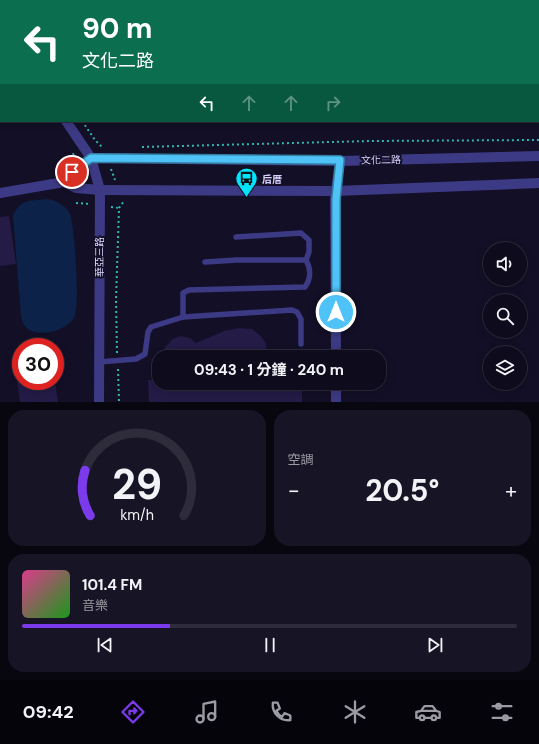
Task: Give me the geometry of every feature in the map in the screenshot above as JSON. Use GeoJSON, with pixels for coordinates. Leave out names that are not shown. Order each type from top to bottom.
{"type":"FeatureCollection","features":[{"type":"Feature","properties":{"kind":"street","name":"華亞三路"},"geometry":{"type":"LineString","coordinates":[[67,122],[91,158],[100,190],[99,402]]}},
{"type":"Feature","properties":{"kind":"street","name":"文化二路"},"geometry":{"type":"LineString","coordinates":[[91,158],[340,160],[539,156]]}},
{"type":"Feature","properties":{"kind":"street"},"geometry":{"type":"LineString","coordinates":[[64,182],[72,172],[91,158]]}},
{"type":"Feature","properties":{"kind":"street"},"geometry":{"type":"LineString","coordinates":[[336,350],[336,191],[340,160]]}},
{"type":"Feature","properties":{"kind":"street"},"geometry":{"type":"LineString","coordinates":[[0,193],[64,182],[76,188],[100,190],[336,191],[539,183]]}},
{"type":"Feature","properties":{"kind":"street"},"geometry":{"type":"LineString","coordinates":[[336,390],[336,402]]}},
{"type":"Feature","properties":{"kind":"lane"},"geometry":{"type":"LineString","coordinates":[[236,237],[301,233],[309,240],[309,252],[306,260]]}},
{"type":"Feature","properties":{"kind":"lane"},"geometry":{"type":"LineString","coordinates":[[205,262],[237,260],[306,260]]}},
{"type":"Feature","properties":{"kind":"lane"},"geometry":{"type":"LineString","coordinates":[[183,317],[183,293],[189,290],[305,287],[309,283],[310,267],[306,260]]}},
{"type":"Feature","properties":{"kind":"lane"},"geometry":{"type":"LineString","coordinates":[[99,362],[136,359],[145,354],[148,332],[151,327],[183,317],[292,310],[297,312],[300,319],[301,344]]}},
{"type":"Feature","properties":{"kind":"path"},"geometry":{"type":"LineString","coordinates":[[83,122],[98,145],[104,148],[123,202]]}},
{"type":"Feature","properties":{"kind":"path"},"geometry":{"type":"LineString","coordinates":[[138,147],[368,141],[539,140]]}},
{"type":"Feature","properties":{"kind":"water"},"geometry":{"type":"Polygon","coordinates":[[[48,199],[61,204],[70,214],[74,234],[77,299],[76,311],[71,322],[60,329],[46,333],[39,333],[28,329],[21,318],[13,216],[19,206],[23,203],[48,199]]]}},
{"type":"Feature","properties":{"kind":"building"},"geometry":{"type":"Polygon","coordinates":[[[9,216],[16,264],[0,266],[0,217],[9,216]]]}},
{"type":"Feature","properties":{"kind":"building"},"geometry":{"type":"Polygon","coordinates":[[[239,328],[252,329],[261,336],[266,344],[266,350],[165,350],[165,347],[173,339],[180,336],[190,338],[196,343],[224,331],[239,328]]]}},
{"type":"Feature","properties":{"kind":"building"},"geometry":{"type":"Polygon","coordinates":[[[148,380],[152,380],[152,390],[302,390],[302,402],[149,402],[148,380]]]}},
{"type":"Feature","properties":{"kind":"building"},"geometry":{"type":"Polygon","coordinates":[[[18,390],[56,390],[58,402],[20,402],[18,390]]]}},
{"type":"Feature","properties":{"kind":"place","name":"后厝"},"geometry":{"type":"Point","coordinates":[247,198]}},
{"type":"Feature","properties":{"kind":"route"},"geometry":{"type":"LineString","coordinates":[[72,172],[91,158],[340,160],[336,199],[336,312]]}}]}
